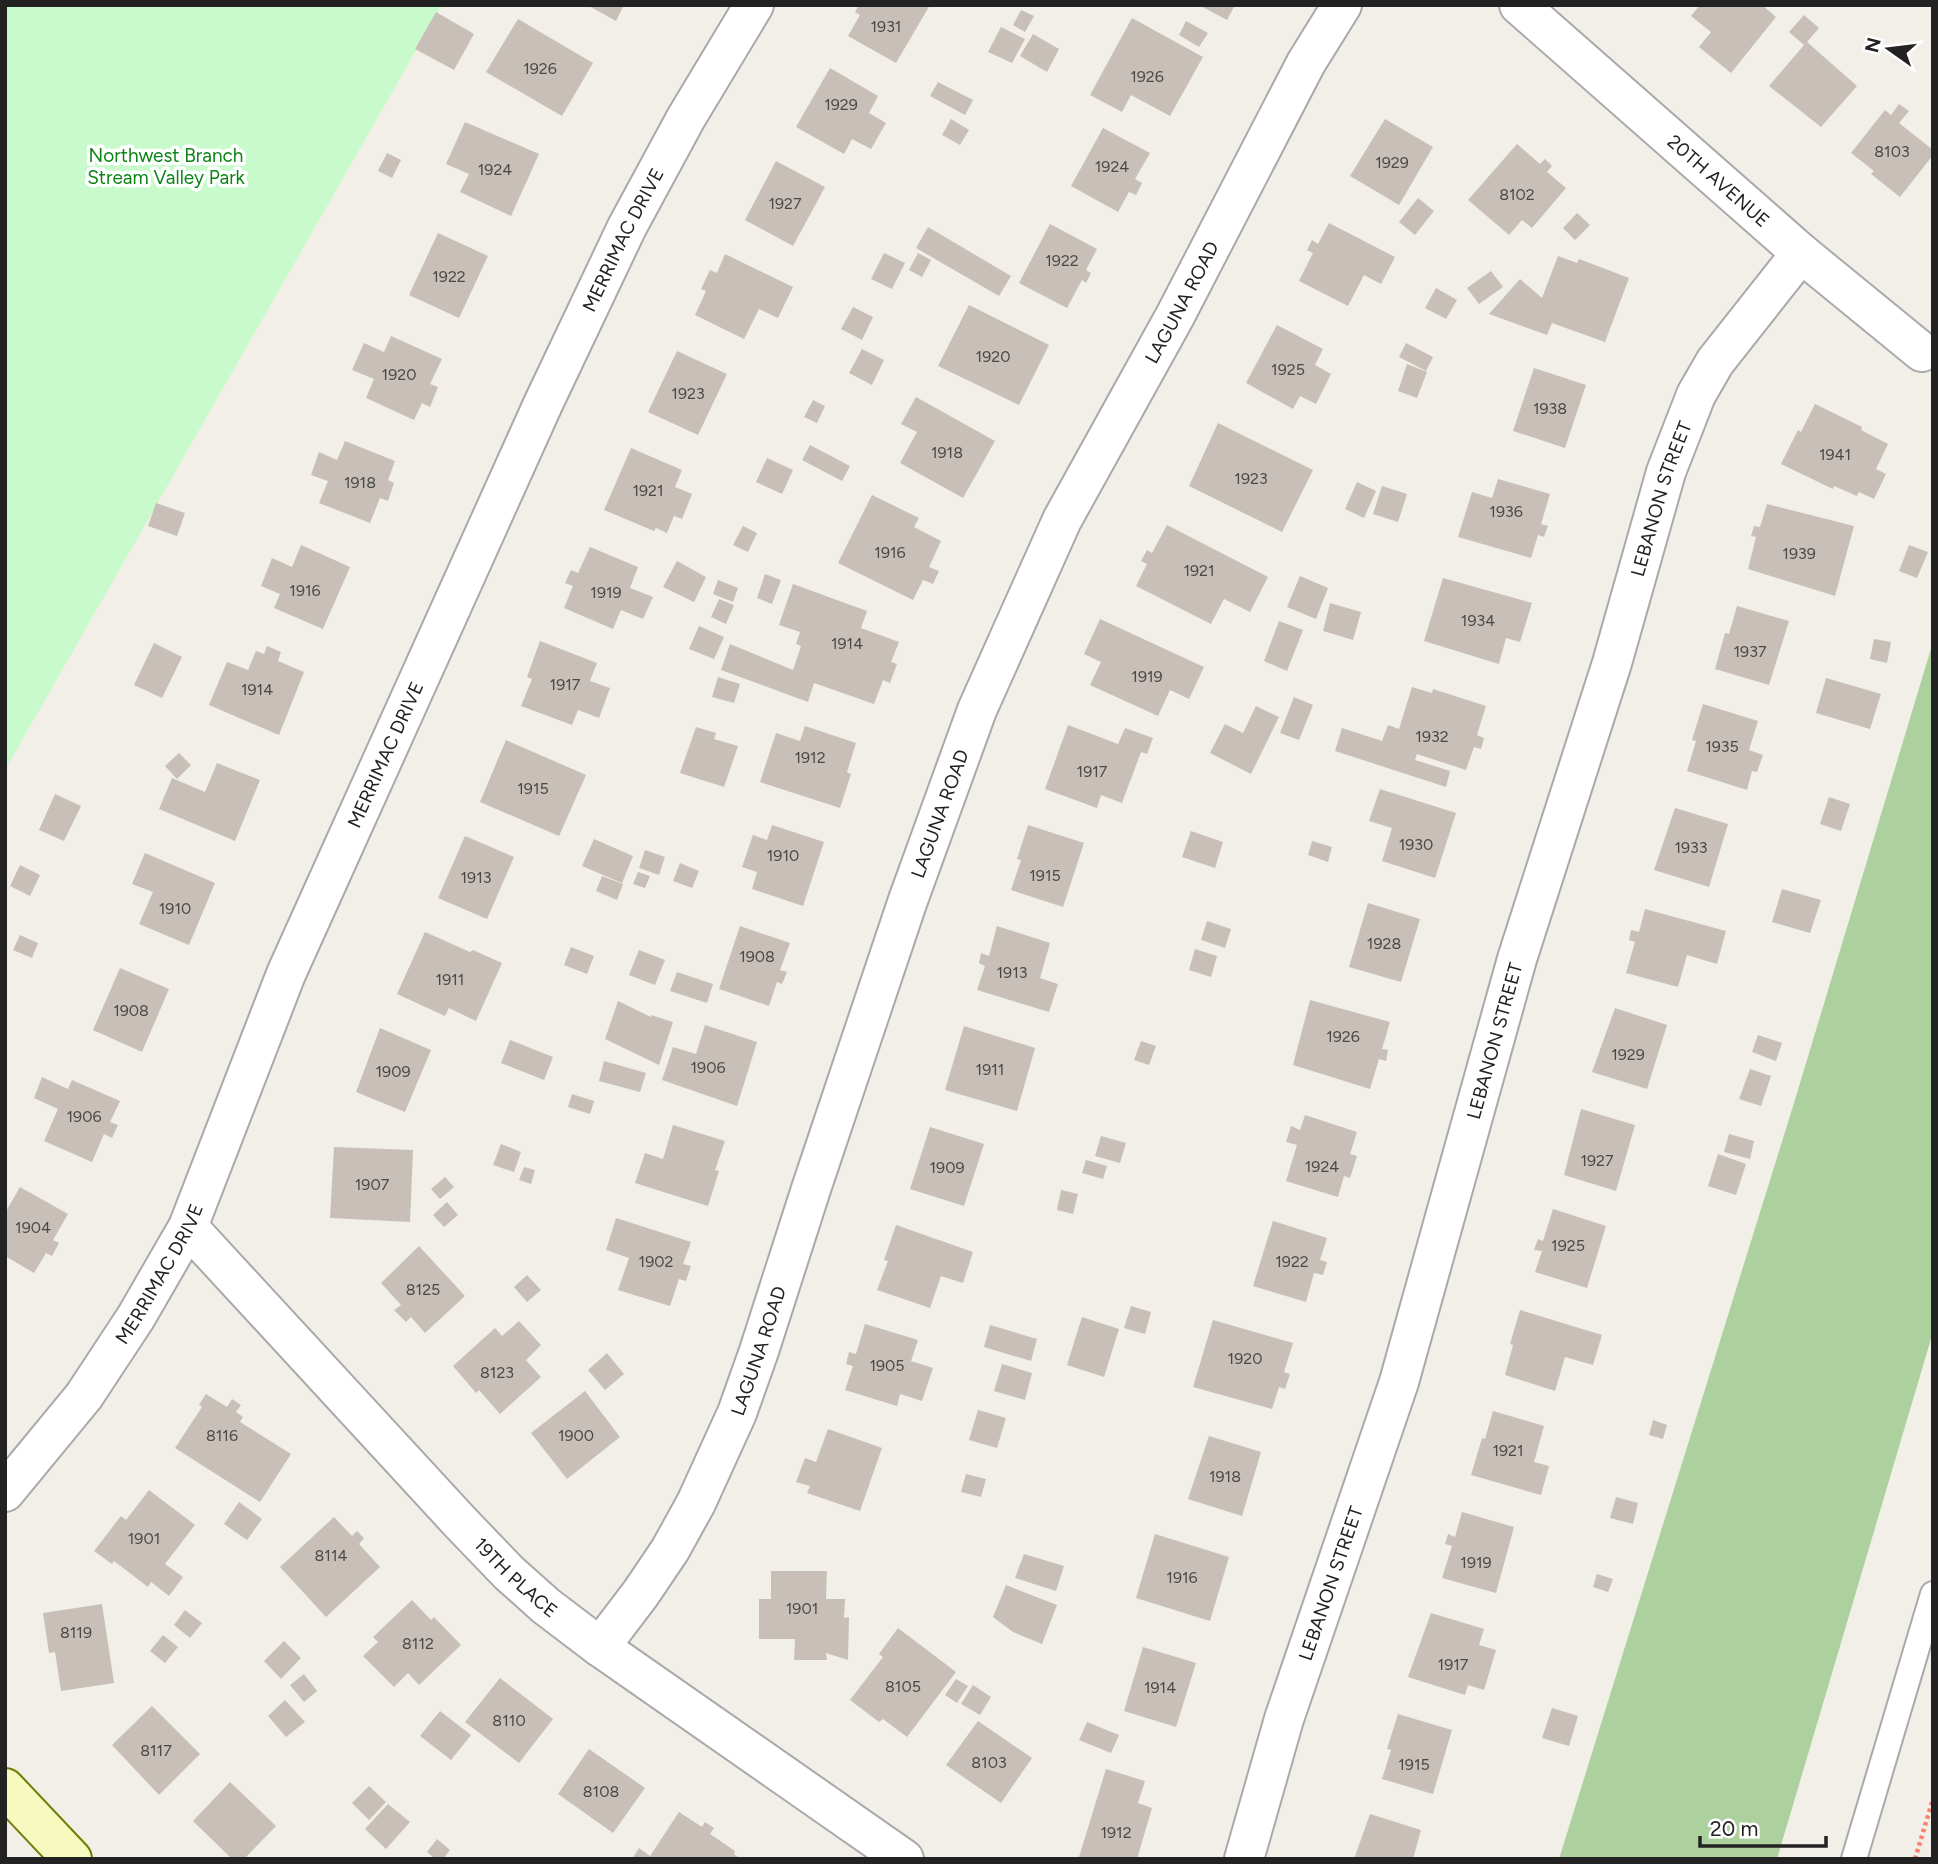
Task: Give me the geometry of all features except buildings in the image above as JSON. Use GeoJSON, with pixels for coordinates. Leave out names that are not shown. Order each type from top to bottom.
{"type":"FeatureCollection","features":[{"type":"Feature","properties":{"kind":"main road"},"geometry":{"type":"LineString","coordinates":[[5,1788],[72,1859]]}},
{"type":"Feature","properties":{"kind":"street","name":"MERRIMAC DRIVE"},"geometry":{"type":"LineString","coordinates":[[5,1492],[84,1396],[136,1317],[188,1227],[286,974],[542,404],[627,227],[686,118],[754,5]]}},
{"type":"Feature","properties":{"kind":"street","name":"LAGUNA ROAD"},"geometry":{"type":"LineString","coordinates":[[600,1647],[670,1549],[696,1503],[737,1413],[912,890],[977,710],[1056,533],[1175,316],[1306,62],[1342,5]]}},
{"type":"Feature","properties":{"kind":"street","name":"20TH AVENUE"},"geometry":{"type":"LineString","coordinates":[[1520,5],[1801,253],[1922,352]]}},
{"type":"Feature","properties":{"kind":"street","name":"LEBANON STREET"},"geometry":{"type":"LineString","coordinates":[[1244,1859],[1284,1719],[1399,1382],[1517,959],[1612,663],[1666,472],[1696,396],[1715,362],[1801,253]]}},
{"type":"Feature","properties":{"kind":"street","name":"19TH PLACE"},"geometry":{"type":"LineString","coordinates":[[188,1227],[509,1573],[546,1606],[600,1647],[904,1859]]}},
{"type":"Feature","properties":{"kind":"lane"},"geometry":{"type":"LineString","coordinates":[[1854,1859],[1933,1594]]}},
{"type":"Feature","properties":{"kind":"path"},"geometry":{"type":"LineString","coordinates":[[1915,1859],[1933,1799]]}},
{"type":"Feature","properties":{"kind":"green space","name":"Northwest Branch Stream Valley Park"},"geometry":{"type":"Polygon","coordinates":[[[5,5],[442,5],[5,770],[5,5]]]}},
{"type":"Feature","properties":{"kind":"green space"},"geometry":{"type":"Polygon","coordinates":[[[1933,642],[1933,1332],[1777,1859],[1559,1859],[1794,1103],[1933,642]]]}}]}
